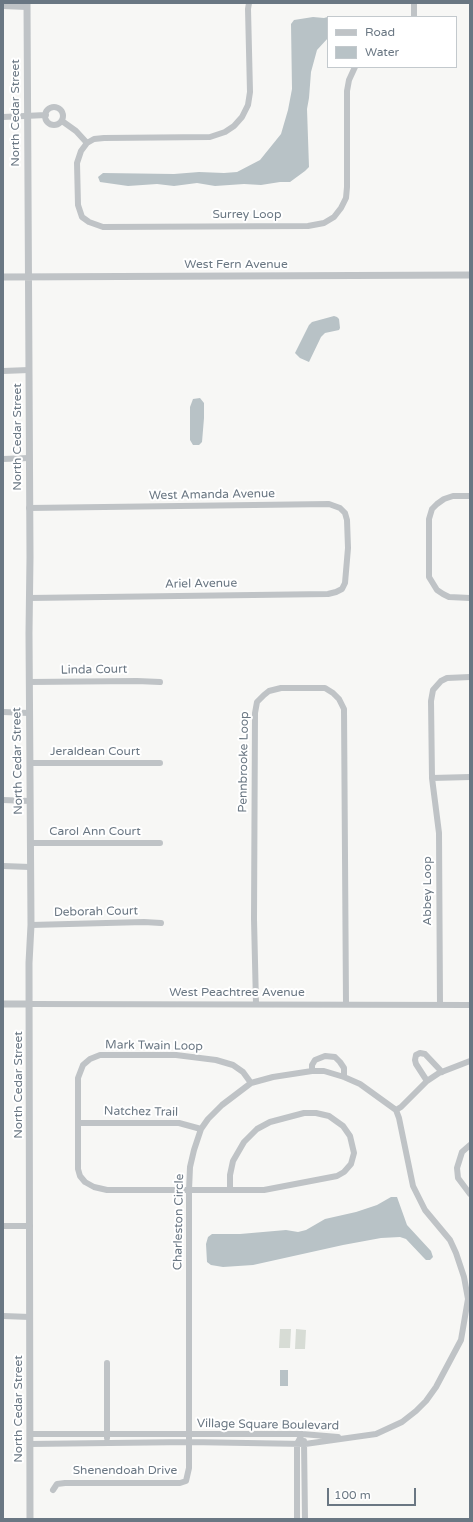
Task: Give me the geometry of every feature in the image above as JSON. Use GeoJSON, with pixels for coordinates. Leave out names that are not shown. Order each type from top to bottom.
{"type":"FeatureCollection","features":[{"type":"Feature","properties":{"kind":"street"},"geometry":{"type":"LineString","coordinates":[[62,121],[76,131],[87,143],[94,139],[104,138],[210,137],[225,132],[234,126],[242,117],[249,99],[249,3]]}},
{"type":"Feature","properties":{"kind":"street"},"geometry":{"type":"LineString","coordinates":[[414,3],[414,16]]}},
{"type":"Feature","properties":{"kind":"street"},"geometry":{"type":"LineString","coordinates":[[3,6],[27,5]]}},
{"type":"Feature","properties":{"kind":"street","name":"North Cedar Street"},"geometry":{"type":"LineString","coordinates":[[27,5],[31,925],[29,963],[30,1519]]}},
{"type":"Feature","properties":{"kind":"street","name":"Surrey Loop"},"geometry":{"type":"LineString","coordinates":[[87,143],[81,151],[77,163],[78,205],[82,217],[89,222],[103,227],[308,226],[324,223],[334,217],[346,198],[347,91],[349,80],[355,68]]}},
{"type":"Feature","properties":{"kind":"street"},"geometry":{"type":"LineString","coordinates":[[58,108],[63,115],[62,121],[59,124],[52,125],[48,122],[46,115],[49,109],[58,108]]}},
{"type":"Feature","properties":{"kind":"street"},"geometry":{"type":"LineString","coordinates":[[3,116],[46,115]]}},
{"type":"Feature","properties":{"kind":"street","name":"West Fern Avenue"},"geometry":{"type":"LineString","coordinates":[[3,277],[470,275]]}},
{"type":"Feature","properties":{"kind":"street"},"geometry":{"type":"LineString","coordinates":[[3,371],[28,370]]}},
{"type":"Feature","properties":{"kind":"street"},"geometry":{"type":"LineString","coordinates":[[3,459],[29,458]]}},
{"type":"Feature","properties":{"kind":"street"},"geometry":{"type":"LineString","coordinates":[[470,496],[453,496],[444,499],[432,509],[429,519],[429,577],[437,590],[443,594],[453,598],[470,598]]}},
{"type":"Feature","properties":{"kind":"street","name":"West Amanda Avenue"},"geometry":{"type":"LineString","coordinates":[[29,508],[329,504],[340,508],[345,513],[347,520],[347,560]]}},
{"type":"Feature","properties":{"kind":"street","name":"Ariel Avenue"},"geometry":{"type":"LineString","coordinates":[[29,598],[73,596],[328,594],[342,589],[345,583],[347,560]]}},
{"type":"Feature","properties":{"kind":"street","name":"Abbey Loop"},"geometry":{"type":"LineString","coordinates":[[440,1004],[439,833],[432,778],[431,701],[433,690],[441,681],[447,678],[470,677]]}},
{"type":"Feature","properties":{"kind":"street","name":"Linda Court"},"geometry":{"type":"LineString","coordinates":[[29,682],[160,682]]}},
{"type":"Feature","properties":{"kind":"street","name":"Pennbrooke Loop"},"geometry":{"type":"LineString","coordinates":[[256,1004],[254,926],[255,713],[257,702],[269,691],[281,688],[325,688],[339,699],[344,709],[346,1004]]}},
{"type":"Feature","properties":{"kind":"street"},"geometry":{"type":"LineString","coordinates":[[3,712],[29,713]]}},
{"type":"Feature","properties":{"kind":"street","name":"Jeraldean Court"},"geometry":{"type":"LineString","coordinates":[[30,763],[160,763]]}},
{"type":"Feature","properties":{"kind":"street"},"geometry":{"type":"LineString","coordinates":[[432,778],[470,777]]}},
{"type":"Feature","properties":{"kind":"street"},"geometry":{"type":"LineString","coordinates":[[3,800],[30,801]]}},
{"type":"Feature","properties":{"kind":"street","name":"Carol Ann Court"},"geometry":{"type":"LineString","coordinates":[[30,842],[160,843]]}},
{"type":"Feature","properties":{"kind":"street"},"geometry":{"type":"LineString","coordinates":[[3,866],[30,866]]}},
{"type":"Feature","properties":{"kind":"street","name":"Deborah Court"},"geometry":{"type":"LineString","coordinates":[[31,925],[144,922],[161,923]]}},
{"type":"Feature","properties":{"kind":"street","name":"West Peachtree Avenue"},"geometry":{"type":"LineString","coordinates":[[3,1004],[470,1005]]}},
{"type":"Feature","properties":{"kind":"street"},"geometry":{"type":"LineString","coordinates":[[427,1081],[416,1064],[416,1055],[425,1054],[442,1072]]}},
{"type":"Feature","properties":{"kind":"street","name":"Mark Twain Loop"},"geometry":{"type":"LineString","coordinates":[[230,1190],[230,1175],[233,1161],[244,1142],[257,1129],[270,1122],[304,1113],[316,1113],[330,1116],[343,1126],[350,1136],[354,1153],[351,1164],[344,1172],[337,1176],[264,1190],[230,1190],[189,1190],[107,1190],[94,1187],[85,1182],[80,1176],[78,1168],[78,1078],[83,1065],[100,1055],[176,1055],[216,1060],[233,1065],[244,1072],[251,1083]]}},
{"type":"Feature","properties":{"kind":"street"},"geometry":{"type":"LineString","coordinates":[[312,1071],[312,1065],[315,1060],[325,1056],[334,1057],[344,1068],[344,1077]]}},
{"type":"Feature","properties":{"kind":"street"},"geometry":{"type":"LineString","coordinates":[[351,1438],[376,1434],[388,1429],[402,1422],[426,1401],[436,1387],[461,1340],[469,1299],[464,1277],[450,1240],[425,1210],[413,1186],[396,1110],[401,1107],[427,1081],[442,1072],[470,1061]]}},
{"type":"Feature","properties":{"kind":"street","name":"Charleston Circle"},"geometry":{"type":"LineString","coordinates":[[189,1442],[189,1190],[190,1167],[201,1129],[208,1119],[222,1105],[251,1083],[273,1077],[312,1071],[324,1071],[360,1084],[396,1110]]}},
{"type":"Feature","properties":{"kind":"street","name":"Natchez Trail"},"geometry":{"type":"LineString","coordinates":[[79,1123],[179,1123],[201,1129]]}},
{"type":"Feature","properties":{"kind":"street"},"geometry":{"type":"LineString","coordinates":[[470,1145],[462,1152],[457,1168],[458,1178],[470,1194]]}},
{"type":"Feature","properties":{"kind":"street"},"geometry":{"type":"LineString","coordinates":[[3,1226],[30,1226]]}},
{"type":"Feature","properties":{"kind":"street"},"geometry":{"type":"LineString","coordinates":[[3,1316],[30,1317]]}},
{"type":"Feature","properties":{"kind":"street"},"geometry":{"type":"LineString","coordinates":[[107,1363],[107,1443]]}},
{"type":"Feature","properties":{"kind":"street","name":"Village Square Boulevard"},"geometry":{"type":"LineString","coordinates":[[30,1434],[302,1434],[351,1438]]}},
{"type":"Feature","properties":{"kind":"street"},"geometry":{"type":"LineString","coordinates":[[297,1519],[297,1444],[302,1434]]}},
{"type":"Feature","properties":{"kind":"street"},"geometry":{"type":"LineString","coordinates":[[302,1434],[305,1444],[305,1519]]}},
{"type":"Feature","properties":{"kind":"street","name":"Village Square Boulevard"},"geometry":{"type":"LineString","coordinates":[[30,1444],[189,1442],[305,1444],[351,1438]]}},
{"type":"Feature","properties":{"kind":"street","name":"Shenendoah Drive"},"geometry":{"type":"LineString","coordinates":[[53,1490],[57,1484],[65,1482],[180,1483],[186,1481],[189,1468],[189,1442]]}},
{"type":"Feature","properties":{"kind":"shaded area"},"geometry":{"type":"Polygon","coordinates":[[[280,1329],[291,1329],[290,1348],[279,1348],[280,1329]]]}},
{"type":"Feature","properties":{"kind":"shaded area"},"geometry":{"type":"Polygon","coordinates":[[[296,1329],[306,1330],[305,1349],[295,1349],[296,1329]]]}},
{"type":"Feature","properties":{"kind":"water"},"geometry":{"type":"Polygon","coordinates":[[[313,17],[327,17],[327,39],[317,50],[311,72],[307,109],[309,167],[290,182],[261,185],[244,184],[215,186],[197,183],[174,186],[157,184],[128,186],[100,182],[98,177],[103,173],[174,174],[199,172],[237,172],[260,160],[281,134],[288,110],[292,89],[291,24],[294,20],[313,17]]]}},
{"type":"Feature","properties":{"kind":"water"},"geometry":{"type":"Polygon","coordinates":[[[334,316],[339,319],[339,330],[325,333],[321,337],[309,362],[300,358],[295,353],[309,325],[312,322],[334,316]]]}},
{"type":"Feature","properties":{"kind":"water"},"geometry":{"type":"Polygon","coordinates":[[[200,398],[204,403],[202,442],[199,445],[193,445],[190,440],[190,407],[193,399],[200,398]]]}},
{"type":"Feature","properties":{"kind":"water"},"geometry":{"type":"Polygon","coordinates":[[[391,1197],[397,1197],[407,1225],[431,1251],[433,1257],[430,1260],[426,1260],[406,1239],[400,1237],[381,1238],[343,1245],[253,1265],[223,1267],[211,1265],[207,1262],[206,1244],[208,1237],[212,1234],[240,1234],[286,1230],[298,1232],[306,1230],[325,1219],[356,1212],[377,1205],[391,1197]]]}},
{"type":"Feature","properties":{"kind":"water"},"geometry":{"type":"Polygon","coordinates":[[[280,1370],[288,1370],[288,1386],[280,1386],[280,1370]]]}}]}
